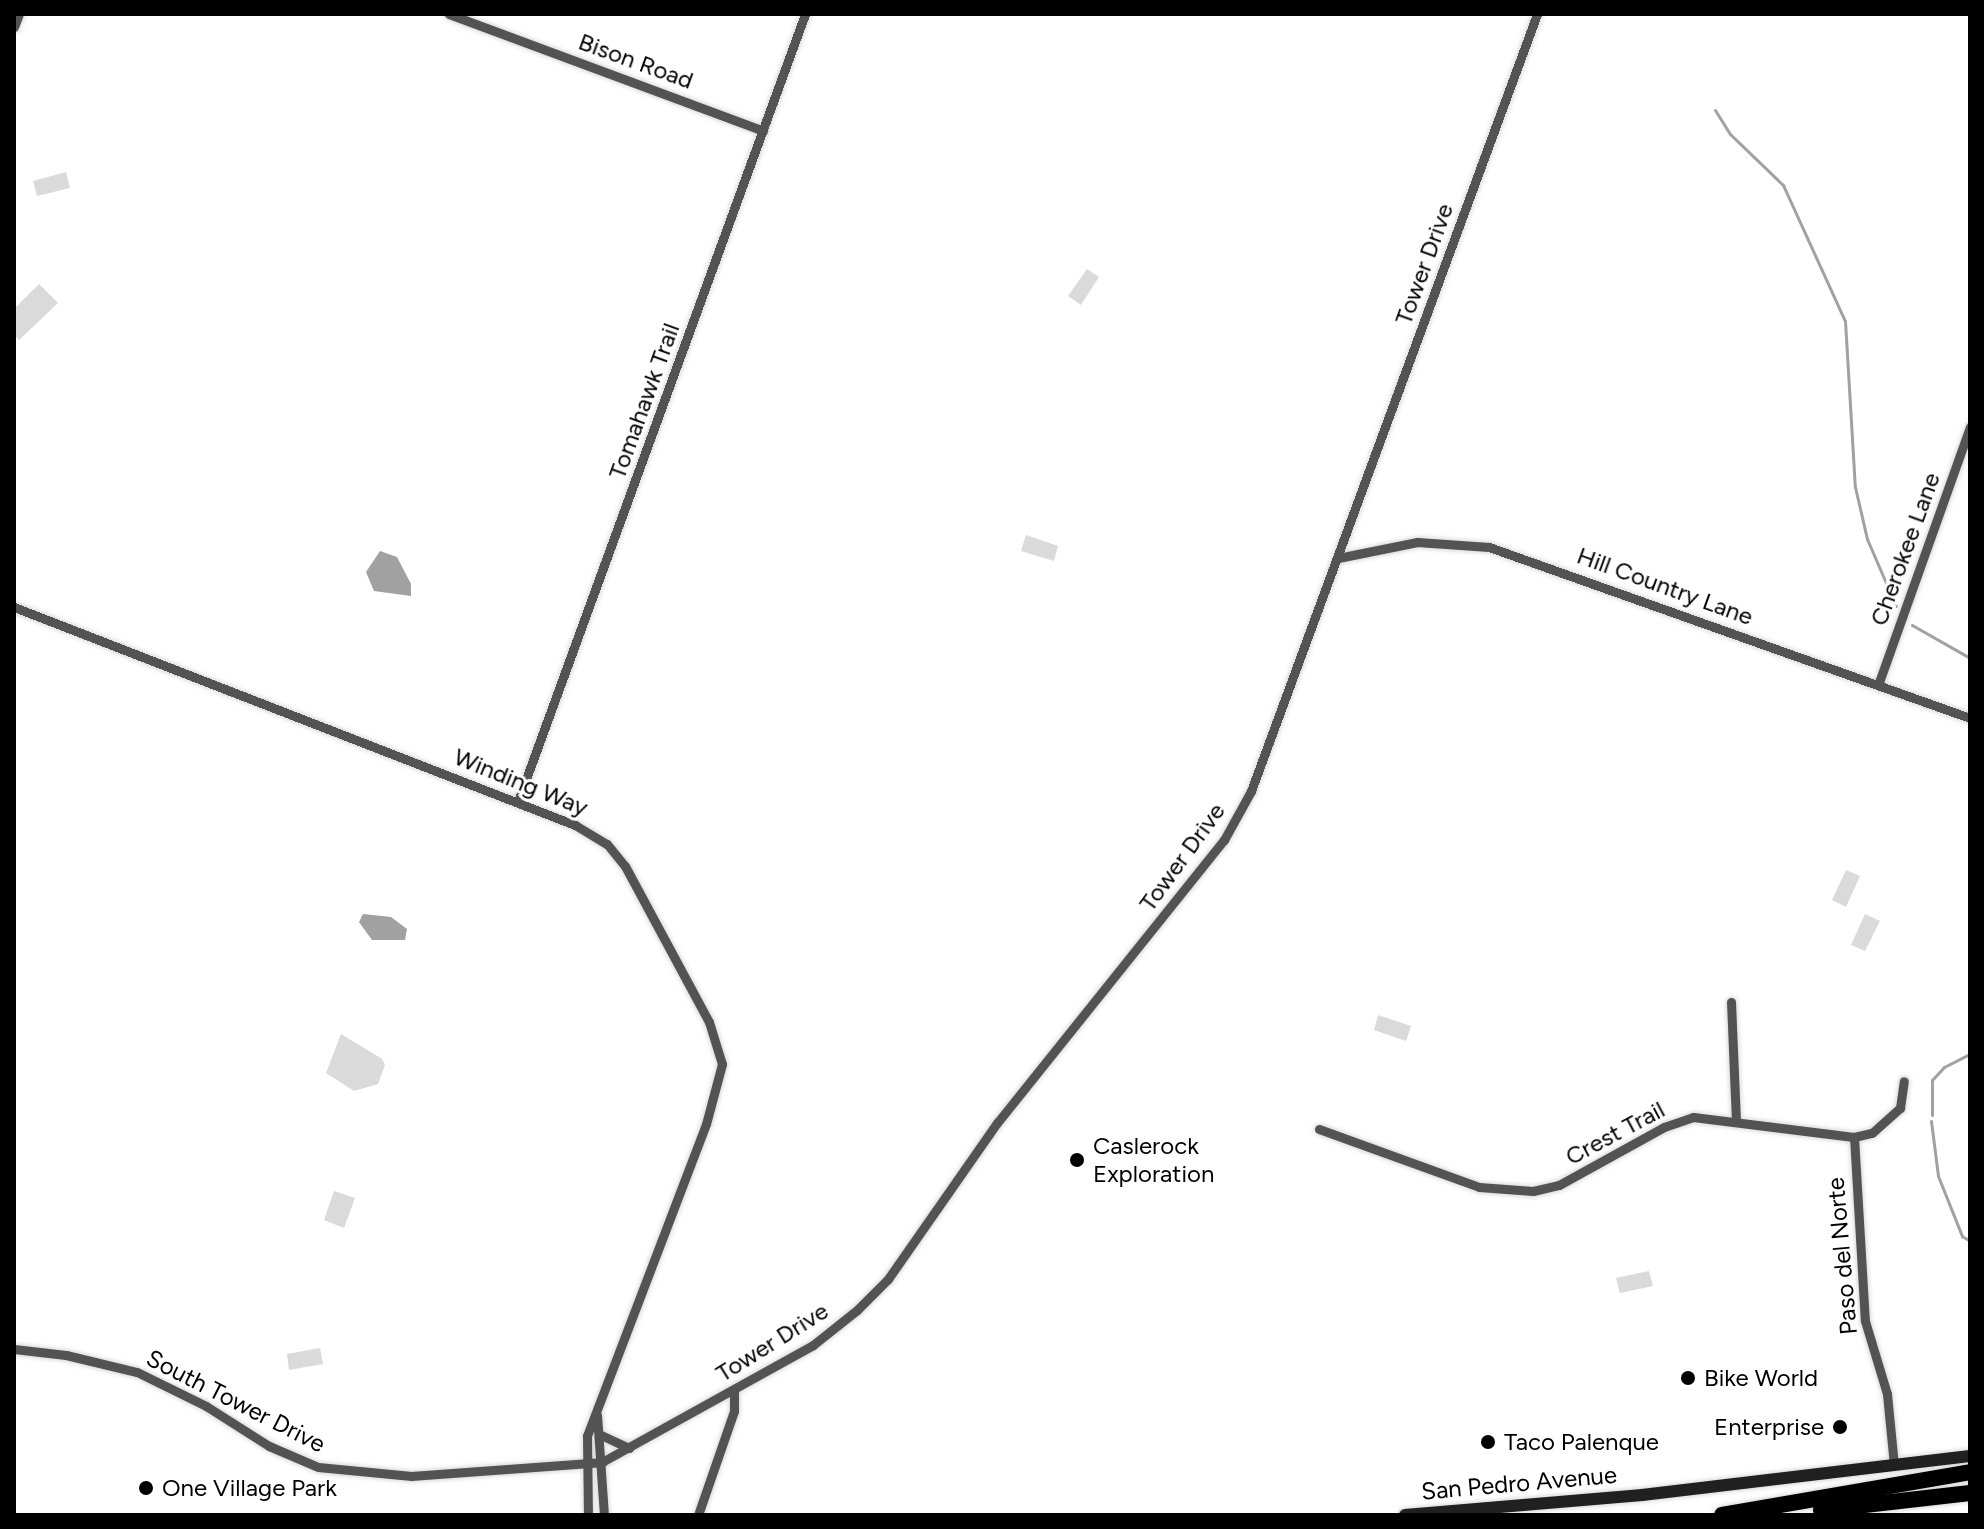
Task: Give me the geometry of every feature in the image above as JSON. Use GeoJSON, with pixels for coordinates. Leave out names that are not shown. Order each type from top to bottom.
{"type":"FeatureCollection","features":[{"type":"Feature","properties":{"kind":"highway"},"geometry":{"type":"LineString","coordinates":[[1722,1515],[1970,1472]]}},
{"type":"Feature","properties":{"kind":"highway"},"geometry":{"type":"LineString","coordinates":[[1782,1515],[1970,1493]]}},
{"type":"Feature","properties":{"kind":"main road","name":"San Pedro Avenue"},"geometry":{"type":"LineString","coordinates":[[1405,1515],[1642,1495],[1970,1456]]}},
{"type":"Feature","properties":{"kind":"street"},"geometry":{"type":"LineString","coordinates":[[14,27],[19,14]]}},
{"type":"Feature","properties":{"kind":"street","name":"Bison Road"},"geometry":{"type":"LineString","coordinates":[[449,14],[763,131]]}},
{"type":"Feature","properties":{"kind":"street","name":"Tomahawk Trail"},"geometry":{"type":"LineString","coordinates":[[518,801],[805,14]]}},
{"type":"Feature","properties":{"kind":"street","name":"Tower Drive"},"geometry":{"type":"LineString","coordinates":[[585,1463],[602,1462],[813,1345],[888,1279],[997,1123],[1224,840],[1251,791],[1537,14]]}},
{"type":"Feature","properties":{"kind":"street","name":"Cherokee Lane"},"geometry":{"type":"LineString","coordinates":[[1878,685],[1970,427]]}},
{"type":"Feature","properties":{"kind":"street","name":"Hill Country Lane"},"geometry":{"type":"LineString","coordinates":[[1338,558],[1417,542],[1489,547],[1970,718]]}},
{"type":"Feature","properties":{"kind":"street","name":"Winding Way"},"geometry":{"type":"LineString","coordinates":[[14,607],[518,801],[592,834],[625,866],[709,1022],[722,1064],[706,1124],[587,1436],[588,1515]]}},
{"type":"Feature","properties":{"kind":"street"},"geometry":{"type":"LineString","coordinates":[[1731,1002],[1736,1119]]}},
{"type":"Feature","properties":{"kind":"street"},"geometry":{"type":"LineString","coordinates":[[1854,1137],[1880,1129],[1898,1112],[1906,1093],[1904,1081]]}},
{"type":"Feature","properties":{"kind":"street","name":"Crest Trail"},"geometry":{"type":"LineString","coordinates":[[1319,1129],[1479,1187],[1519,1192],[1559,1185],[1673,1123],[1703,1116],[1854,1137]]}},
{"type":"Feature","properties":{"kind":"street","name":"Paso del Norte"},"geometry":{"type":"LineString","coordinates":[[1854,1137],[1867,1334],[1887,1394],[1894,1465]]}},
{"type":"Feature","properties":{"kind":"street","name":"South Tower Drive"},"geometry":{"type":"LineString","coordinates":[[14,1349],[66,1355],[137,1372],[206,1406],[269,1446],[350,1474],[412,1476],[585,1463]]}},
{"type":"Feature","properties":{"kind":"street"},"geometry":{"type":"LineString","coordinates":[[698,1515],[734,1411],[734,1391]]}},
{"type":"Feature","properties":{"kind":"street"},"geometry":{"type":"LineString","coordinates":[[597,1415],[601,1435],[604,1515]]}},
{"type":"Feature","properties":{"kind":"street"},"geometry":{"type":"LineString","coordinates":[[601,1435],[629,1448]]}},
{"type":"Feature","properties":{"kind":"shaded area"},"geometry":{"type":"Polygon","coordinates":[[[66,172],[70,188],[37,196],[33,181],[66,172]]]}},
{"type":"Feature","properties":{"kind":"shaded area"},"geometry":{"type":"Polygon","coordinates":[[[1087,269],[1099,277],[1081,305],[1068,296],[1087,269]]]}},
{"type":"Feature","properties":{"kind":"shaded area"},"geometry":{"type":"Polygon","coordinates":[[[39,284],[58,303],[19,340],[14,334],[14,309],[39,284]]]}},
{"type":"Feature","properties":{"kind":"shaded area"},"geometry":{"type":"Polygon","coordinates":[[[1026,535],[1058,546],[1054,561],[1021,551],[1026,535]]]}},
{"type":"Feature","properties":{"kind":"shaded area"},"geometry":{"type":"Polygon","coordinates":[[[380,551],[397,557],[411,584],[411,596],[374,591],[366,572],[380,551]]]}},
{"type":"Feature","properties":{"kind":"shaded area"},"geometry":{"type":"Polygon","coordinates":[[[1846,870],[1860,876],[1846,907],[1832,900],[1846,870]]]}},
{"type":"Feature","properties":{"kind":"shaded area"},"geometry":{"type":"Polygon","coordinates":[[[363,914],[391,917],[407,929],[405,940],[372,940],[359,922],[363,914]]]}},
{"type":"Feature","properties":{"kind":"shaded area"},"geometry":{"type":"Polygon","coordinates":[[[1865,914],[1880,921],[1865,951],[1851,945],[1865,914]]]}},
{"type":"Feature","properties":{"kind":"shaded area"},"geometry":{"type":"Polygon","coordinates":[[[1378,1015],[1411,1026],[1406,1041],[1374,1030],[1378,1015]]]}},
{"type":"Feature","properties":{"kind":"shaded area"},"geometry":{"type":"Polygon","coordinates":[[[341,1034],[382,1059],[385,1065],[378,1084],[354,1091],[326,1073],[341,1034]]]}},
{"type":"Feature","properties":{"kind":"shaded area"},"geometry":{"type":"Polygon","coordinates":[[[334,1191],[355,1198],[344,1228],[324,1220],[334,1191]]]}},
{"type":"Feature","properties":{"kind":"shaded area"},"geometry":{"type":"Polygon","coordinates":[[[1649,1271],[1653,1286],[1620,1293],[1616,1278],[1649,1271]]]}},
{"type":"Feature","properties":{"kind":"shaded area"},"geometry":{"type":"Polygon","coordinates":[[[320,1348],[323,1364],[289,1370],[287,1354],[320,1348]]]}},
{"type":"Feature","properties":{"kind":"waterway"},"geometry":{"type":"LineString","coordinates":[[1715,110],[1730,134],[1783,185],[1845,321],[1855,487],[1867,539],[1896,606]]}},
{"type":"Feature","properties":{"kind":"waterway"},"geometry":{"type":"LineString","coordinates":[[1912,625],[1970,658]]}},
{"type":"Feature","properties":{"kind":"waterway"},"geometry":{"type":"LineString","coordinates":[[1932,1115],[1932,1080],[1944,1067],[1970,1054]]}},
{"type":"Feature","properties":{"kind":"waterway"},"geometry":{"type":"LineString","coordinates":[[1931,1121],[1938,1176],[1962,1236],[1970,1241]]}},
{"type":"Feature","properties":{"kind":"place","name":"Caslerock Exploration"},"geometry":{"type":"Point","coordinates":[1077,1160]}},
{"type":"Feature","properties":{"kind":"place","name":"Bike World"},"geometry":{"type":"Point","coordinates":[1688,1378]}},
{"type":"Feature","properties":{"kind":"place","name":"Enterprise"},"geometry":{"type":"Point","coordinates":[1840,1427]}},
{"type":"Feature","properties":{"kind":"place","name":"Taco Palenque"},"geometry":{"type":"Point","coordinates":[1488,1442]}},
{"type":"Feature","properties":{"kind":"place","name":"One Village Park"},"geometry":{"type":"Point","coordinates":[146,1488]}}]}
